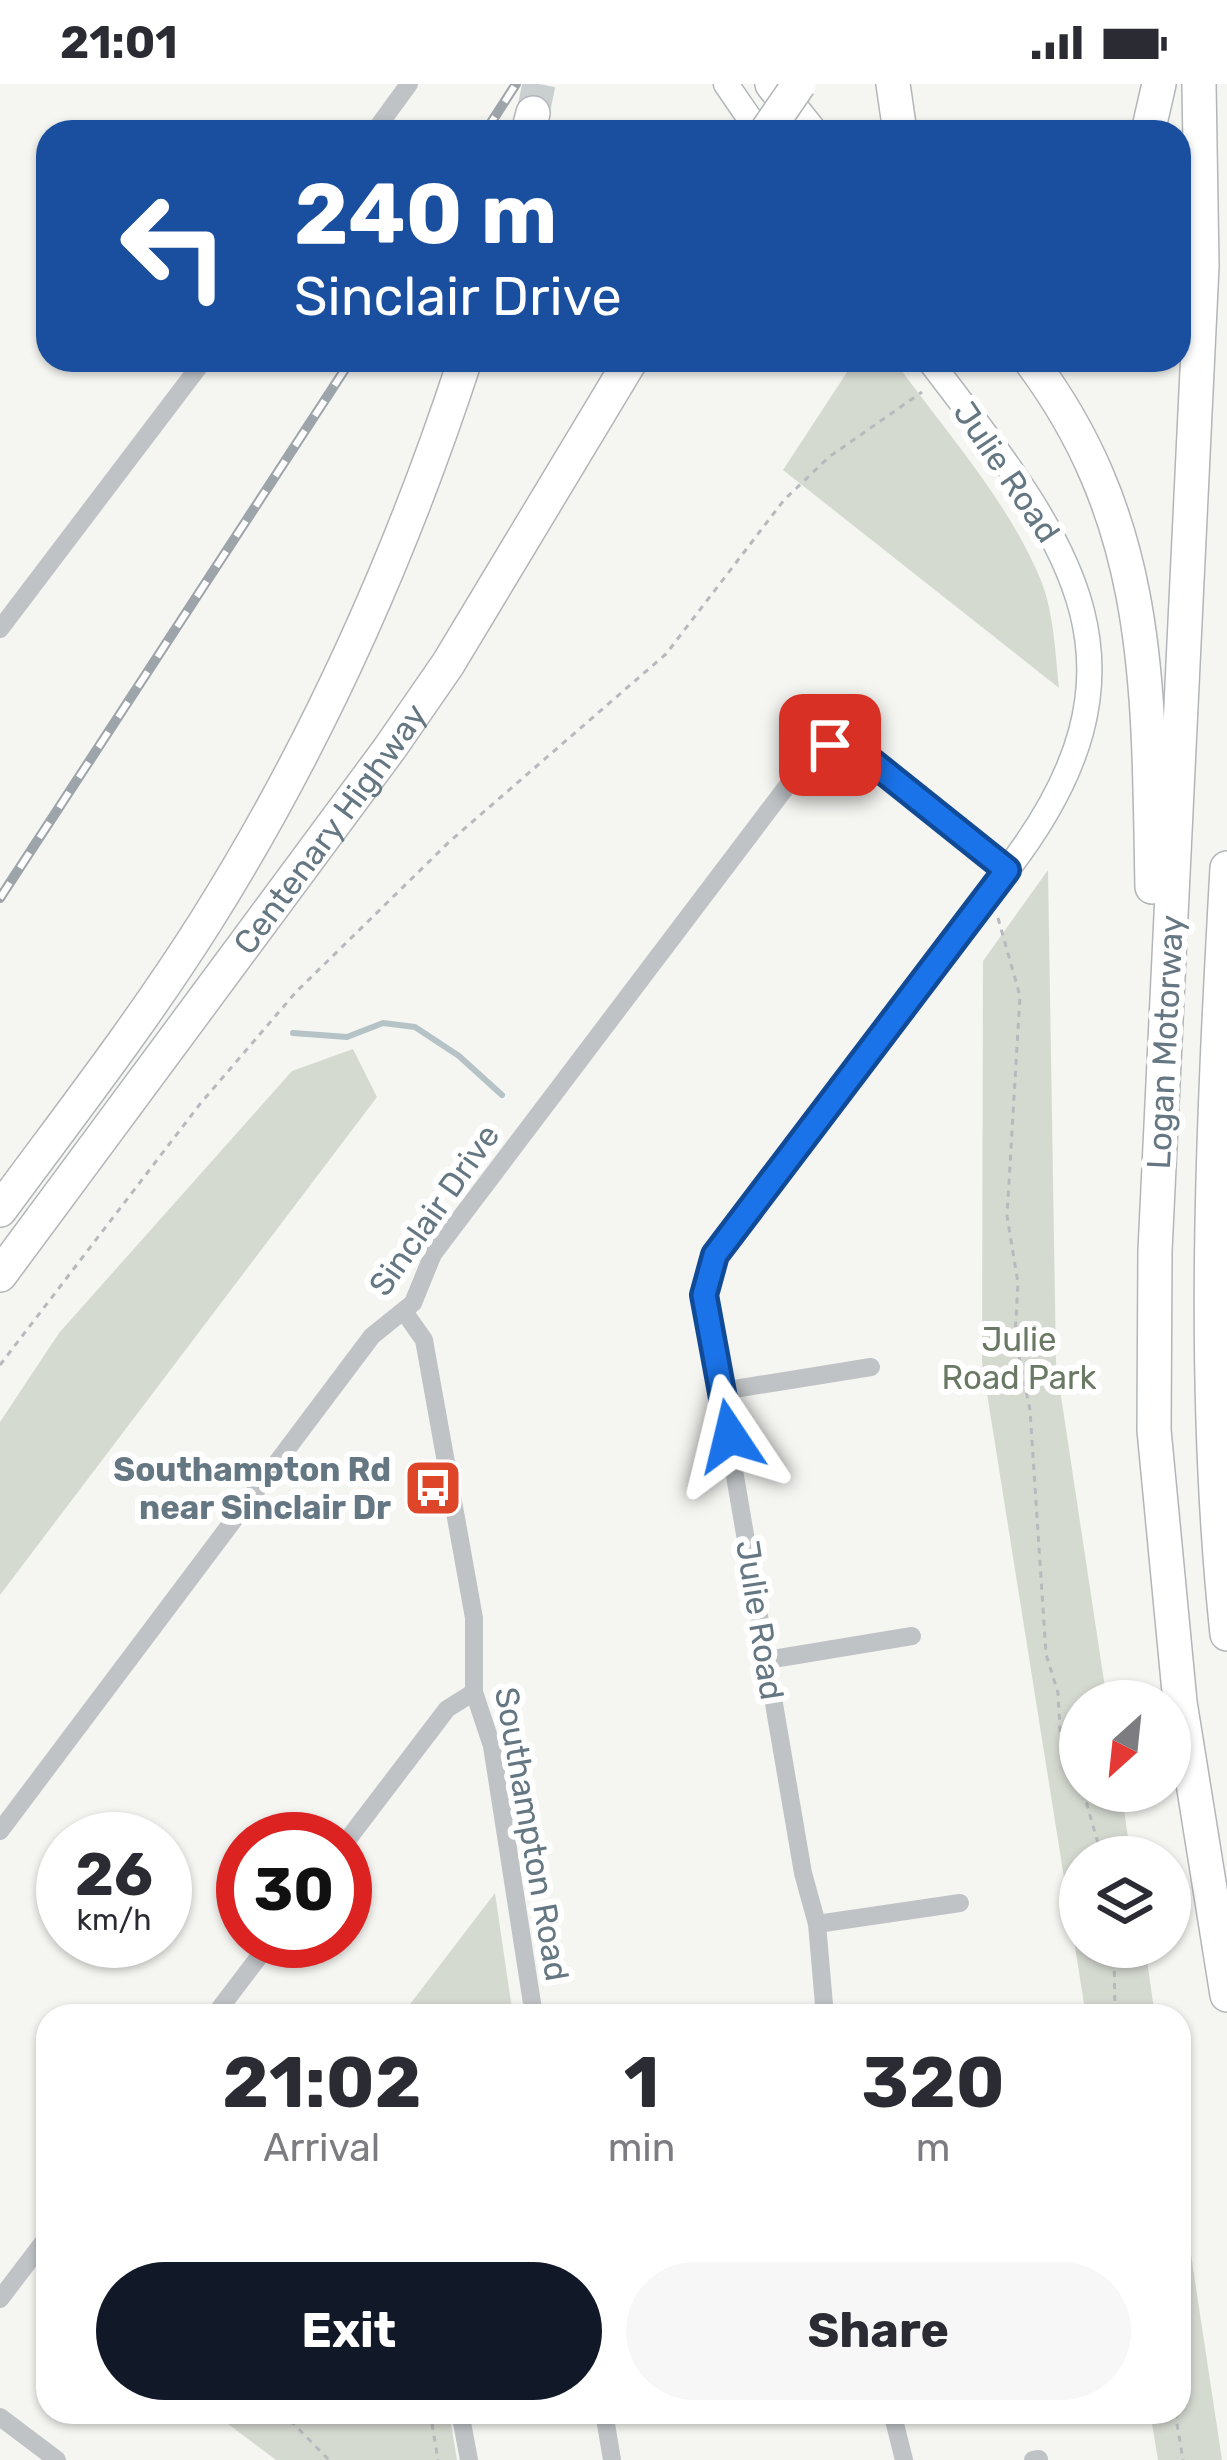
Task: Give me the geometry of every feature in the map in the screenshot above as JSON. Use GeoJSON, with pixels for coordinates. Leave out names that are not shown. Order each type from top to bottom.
{"type":"FeatureCollection","features":[{"type":"Feature","properties":{"kind":"highway"},"geometry":{"type":"LineString","coordinates":[[772,84],[800,120]]}},
{"type":"Feature","properties":{"kind":"highway"},"geometry":{"type":"LineString","coordinates":[[772,120],[800,84]]}},
{"type":"Feature","properties":{"kind":"highway"},"geometry":{"type":"LineString","coordinates":[[893,84],[899,120]]}},
{"type":"Feature","properties":{"kind":"highway"},"geometry":{"type":"LineString","coordinates":[[1151,120],[1159,84]]}},
{"type":"Feature","properties":{"kind":"highway","name":"Logan Motorway"},"geometry":{"type":"LineString","coordinates":[[1199,84],[1202,266],[1155,1251],[1154,1430],[1178,1681],[1227,1995]]}},
{"type":"Feature","properties":{"kind":"highway","name":"Centenary Highway"},"geometry":{"type":"LineString","coordinates":[[0,1210],[207,920],[299,759],[407,524],[461,372]]}},
{"type":"Feature","properties":{"kind":"highway","name":"Centenary Highway"},"geometry":{"type":"LineString","coordinates":[[0,1275],[390,748],[459,646],[624,372]]}},
{"type":"Feature","properties":{"kind":"highway"},"geometry":{"type":"LineString","coordinates":[[1039,372],[1066,410],[1097,471],[1132,575],[1148,691],[1153,925],[1169,958]]}},
{"type":"Feature","properties":{"kind":"highway","name":"Logan Motorway"},"geometry":{"type":"LineString","coordinates":[[1227,868],[1208,1225],[1212,1448],[1227,1634]]}},
{"type":"Feature","properties":{"kind":"street"},"geometry":{"type":"LineString","coordinates":[[383,120],[409,84]]}},
{"type":"Feature","properties":{"kind":"street"},"geometry":{"type":"LineString","coordinates":[[726,84],[754,120]]}},
{"type":"Feature","properties":{"kind":"street"},"geometry":{"type":"LineString","coordinates":[[0,629],[195,372]]}},
{"type":"Feature","properties":{"kind":"street","name":"Julie Road"},"geometry":{"type":"LineString","coordinates":[[824,2004],[817,1924],[704,1295],[715,1255],[1050,814],[1072,768],[1085,719],[1086,635],[1077,593],[1052,531],[934,375]]}},
{"type":"Feature","properties":{"kind":"street","name":"Sinclair Drive"},"geometry":{"type":"LineString","coordinates":[[0,1831],[372,1336],[405,1313],[433,1254],[817,750],[837,745],[857,750],[1007,870]]}},
{"type":"Feature","properties":{"kind":"street","name":"Southampton Road"},"geometry":{"type":"LineString","coordinates":[[405,1313],[424,1340],[473,1618],[474,1692],[492,1746],[532,2004]]}},
{"type":"Feature","properties":{"kind":"street"},"geometry":{"type":"LineString","coordinates":[[722,1391],[871,1367]]}},
{"type":"Feature","properties":{"kind":"street"},"geometry":{"type":"LineString","coordinates":[[767,1660],[912,1636]]}},
{"type":"Feature","properties":{"kind":"street"},"geometry":{"type":"LineString","coordinates":[[368,1812],[447,1708],[474,1692]]}},
{"type":"Feature","properties":{"kind":"street"},"geometry":{"type":"LineString","coordinates":[[817,1924],[960,1903]]}},
{"type":"Feature","properties":{"kind":"street"},"geometry":{"type":"LineString","coordinates":[[223,2004],[250,1968]]}},
{"type":"Feature","properties":{"kind":"street"},"geometry":{"type":"LineString","coordinates":[[0,2300],[36,2252]]}},
{"type":"Feature","properties":{"kind":"street"},"geometry":{"type":"LineString","coordinates":[[0,2417],[57,2460]]}},
{"type":"Feature","properties":{"kind":"street"},"geometry":{"type":"LineString","coordinates":[[462,2424],[469,2460]]}},
{"type":"Feature","properties":{"kind":"street"},"geometry":{"type":"LineString","coordinates":[[606,2424],[612,2460]]}},
{"type":"Feature","properties":{"kind":"street"},"geometry":{"type":"LineString","coordinates":[[895,2424],[904,2460]]}},
{"type":"Feature","properties":{"kind":"path"},"geometry":{"type":"LineString","coordinates":[[0,1365],[200,1104],[339,946],[449,842],[667,654],[784,500],[934,375]]}},
{"type":"Feature","properties":{"kind":"path"},"geometry":{"type":"LineString","coordinates":[[997,916],[1019,996],[1007,1216],[1018,1283],[1015,1337],[1030,1410],[1046,1654],[1059,1711]]}},
{"type":"Feature","properties":{"kind":"path"},"geometry":{"type":"LineString","coordinates":[[1114,1968],[1115,2004]]}},
{"type":"Feature","properties":{"kind":"path"},"geometry":{"type":"LineString","coordinates":[[294,2424],[329,2460]]}},
{"type":"Feature","properties":{"kind":"path"},"geometry":{"type":"LineString","coordinates":[[432,2424],[438,2460]]}},
{"type":"Feature","properties":{"kind":"path"},"geometry":{"type":"LineString","coordinates":[[1176,2424],[1183,2460]]}},
{"type":"Feature","properties":{"kind":"green space"},"geometry":{"type":"Polygon","coordinates":[[[847,372],[903,372],[973,465],[1026,549],[1045,591],[1059,688],[783,470],[847,372]]]}},
{"type":"Feature","properties":{"kind":"green space","name":"Julie Road Park"},"geometry":{"type":"Polygon","coordinates":[[[1048,870],[1056,1363],[1104,1680],[1059,1680],[1059,1812],[1124,1812],[1128,1836],[1059,1836],[1059,1846],[982,1362],[983,961],[1048,870]]]}},
{"type":"Feature","properties":{"kind":"green space"},"geometry":{"type":"Polygon","coordinates":[[[353,1049],[377,1097],[0,1595],[0,1422],[59,1333],[292,1071],[353,1049]]]}},
{"type":"Feature","properties":{"kind":"green space"},"geometry":{"type":"Polygon","coordinates":[[[495,1893],[511,2004],[410,2004],[495,1893]]]}},
{"type":"Feature","properties":{"kind":"green space","name":"Julie Road Park"},"geometry":{"type":"Polygon","coordinates":[[[1078,1968],[1148,1968],[1153,2004],[1084,2004],[1078,1968]]]}},
{"type":"Feature","properties":{"kind":"green space"},"geometry":{"type":"Polygon","coordinates":[[[1191,2255],[1222,2460],[1158,2460],[1152,2424],[1191,2424],[1191,2255]]]}},
{"type":"Feature","properties":{"kind":"green space"},"geometry":{"type":"Polygon","coordinates":[[[228,2424],[451,2424],[457,2460],[276,2460],[228,2424]]]}},
{"type":"Feature","properties":{"kind":"waterway"},"geometry":{"type":"LineString","coordinates":[[293,1033],[347,1037],[383,1023],[415,1027],[459,1056],[502,1095]]}},
{"type":"Feature","properties":{"kind":"tunnel"},"geometry":{"type":"LineString","coordinates":[[533,113],[539,84]]}},
{"type":"Feature","properties":{"kind":"railway"},"geometry":{"type":"LineString","coordinates":[[493,120],[516,84]]}},
{"type":"Feature","properties":{"kind":"railway"},"geometry":{"type":"LineString","coordinates":[[0,898],[343,372]]}},
{"type":"Feature","properties":{"kind":"place","name":"Southampton Rd near Sinclair Dr"},"geometry":{"type":"Point","coordinates":[433,1488]}},
{"type":"Feature","properties":{"kind":"route"},"geometry":{"type":"LineString","coordinates":[[730,1436],[704,1295],[706,1274],[715,1255],[1007,870],[857,750],[830,745]]}}]}
